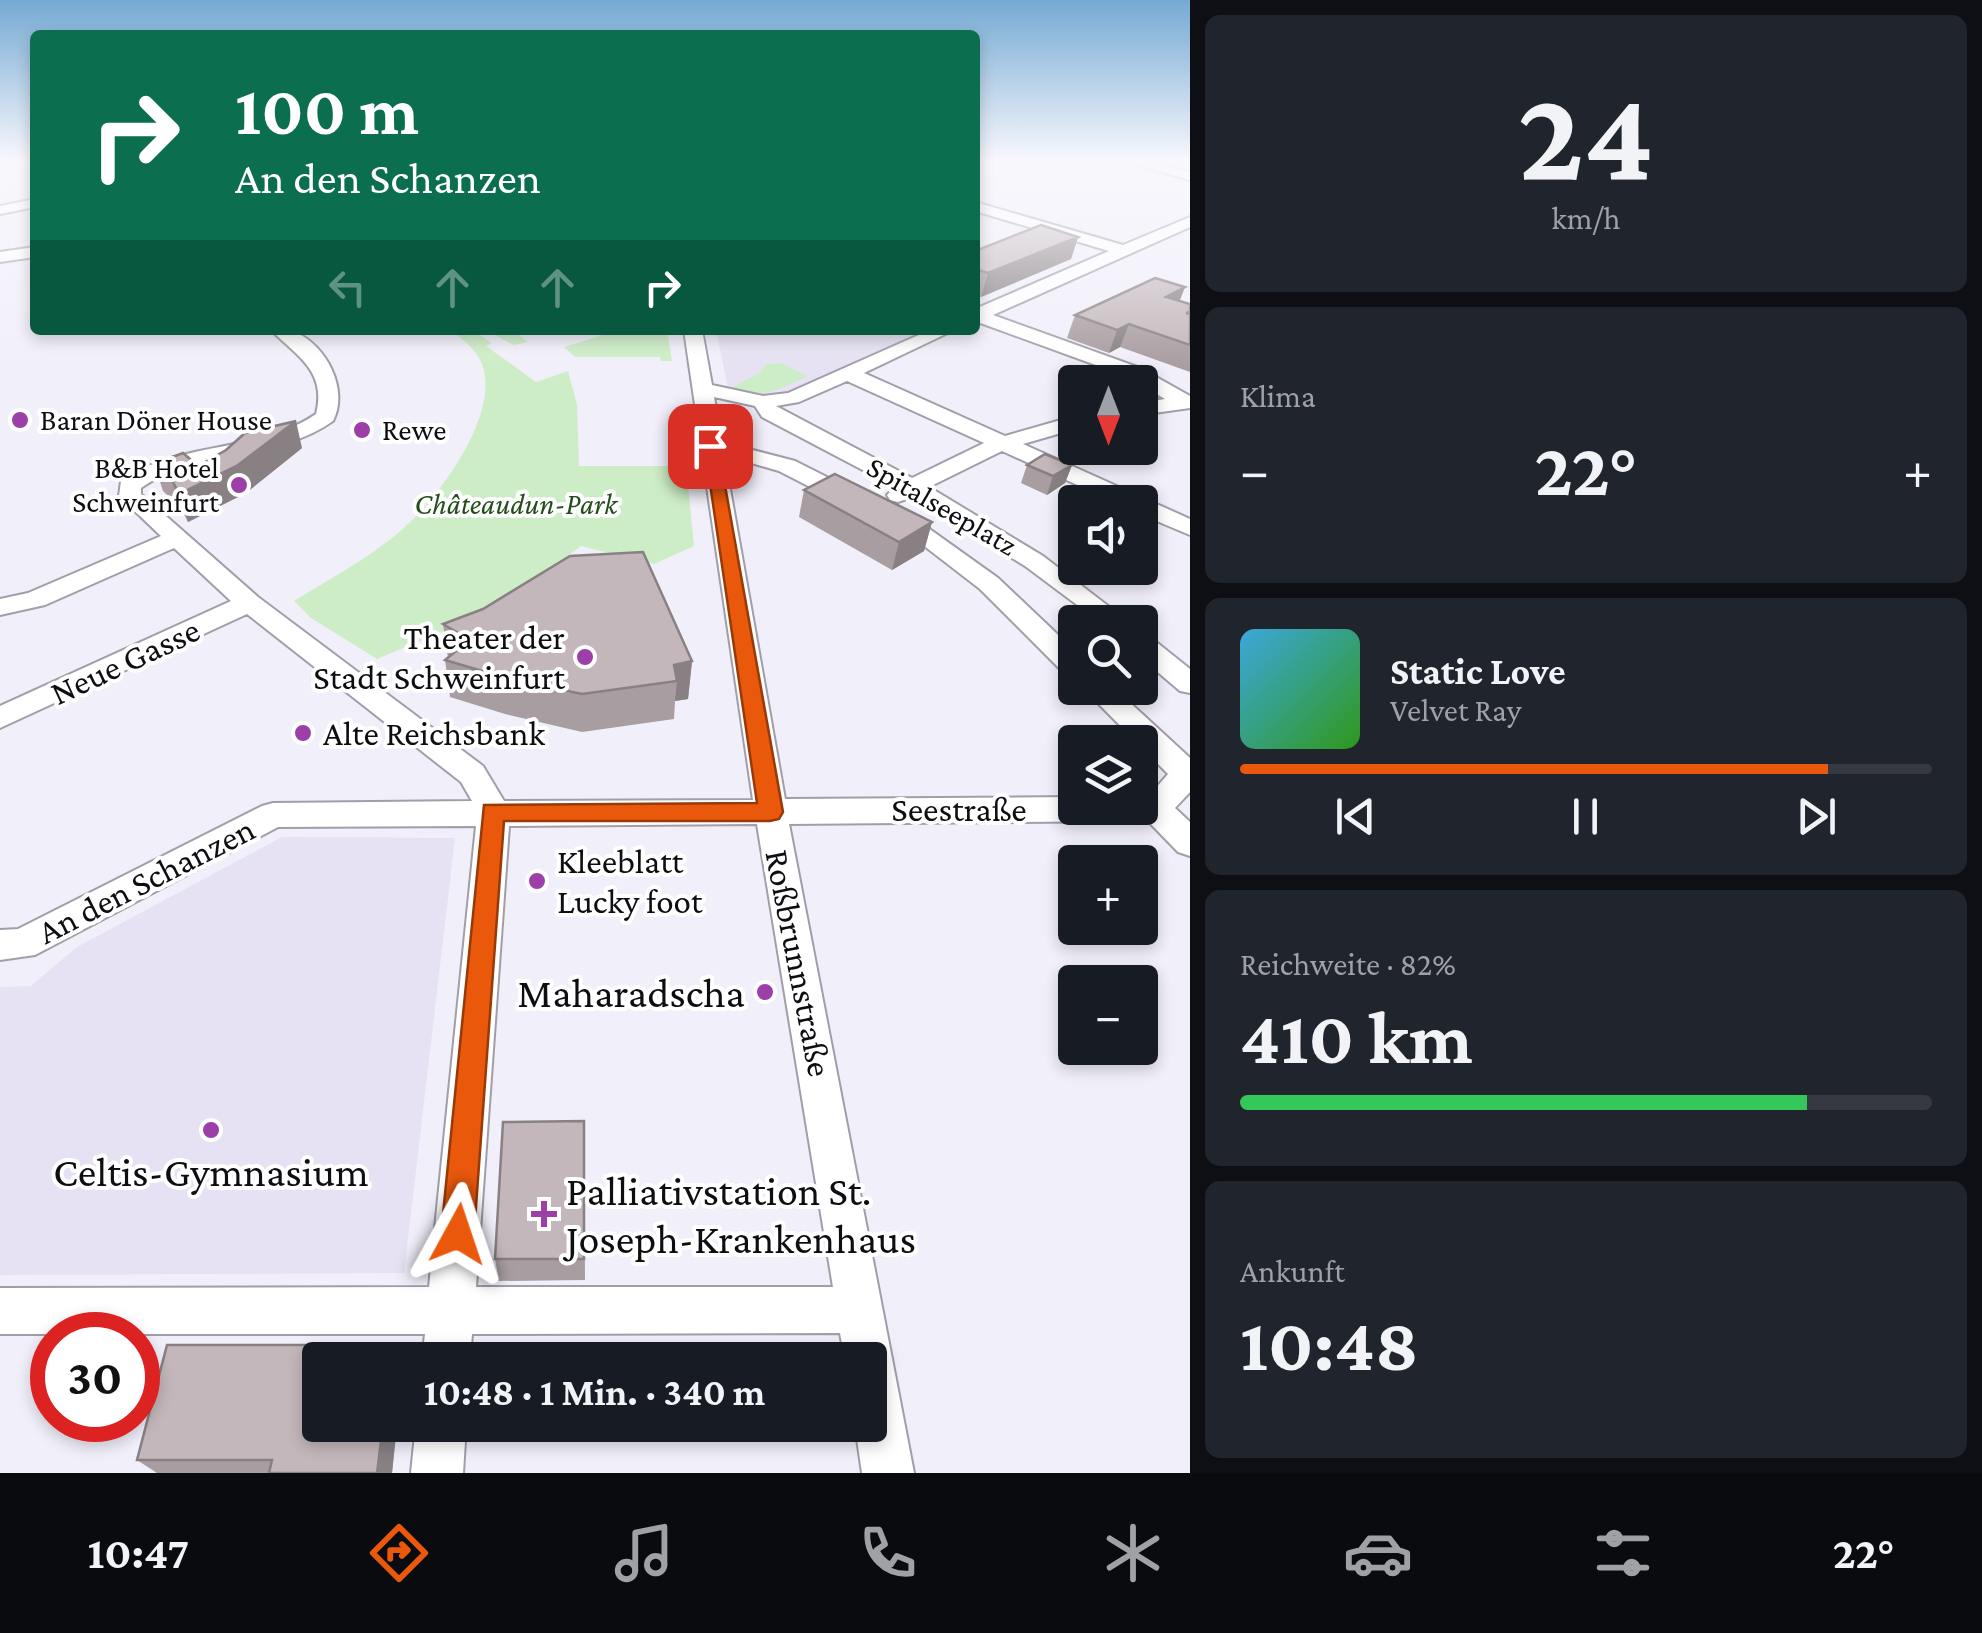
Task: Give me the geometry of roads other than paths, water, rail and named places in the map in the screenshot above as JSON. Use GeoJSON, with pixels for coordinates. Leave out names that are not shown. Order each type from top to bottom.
{"type":"FeatureCollection","features":[{"type":"Feature","properties":{"kind":"street"},"geometry":{"type":"LineString","coordinates":[[1053,230],[1120,250]]}},
{"type":"Feature","properties":{"kind":"street"},"geometry":{"type":"LineString","coordinates":[[980,313],[1168,230]]}},
{"type":"Feature","properties":{"kind":"street"},"geometry":{"type":"LineString","coordinates":[[0,257],[30,253]]}},
{"type":"Feature","properties":{"kind":"street"},"geometry":{"type":"LineString","coordinates":[[980,316],[1133,372],[1188,402]]}},
{"type":"Feature","properties":{"kind":"street"},"geometry":{"type":"LineString","coordinates":[[288,335],[304,345],[325,374],[328,412],[321,422],[301,433],[149,473],[129,486],[130,496],[250,604],[472,774],[486,793],[493,812],[448,1342]]}},
{"type":"Feature","properties":{"kind":"street","name":"Roßbrunnstraße"},"geometry":{"type":"LineString","coordinates":[[695,335],[770,812],[867,1342]]}},
{"type":"Feature","properties":{"kind":"street"},"geometry":{"type":"LineString","coordinates":[[703,389],[762,402],[792,398],[934,335]]}},
{"type":"Feature","properties":{"kind":"street"},"geometry":{"type":"LineString","coordinates":[[849,374],[1095,485]]}},
{"type":"Feature","properties":{"kind":"street","name":"Spitalseeplatz"},"geometry":{"type":"LineString","coordinates":[[762,402],[769,413],[982,524],[1055,572],[1095,605]]}},
{"type":"Feature","properties":{"kind":"street"},"geometry":{"type":"LineString","coordinates":[[1158,406],[1188,402]]}},
{"type":"Feature","properties":{"kind":"street"},"geometry":{"type":"LineString","coordinates":[[866,501],[887,499],[1001,443],[1058,427]]}},
{"type":"Feature","properties":{"kind":"street","name":"Spitalseeplatz"},"geometry":{"type":"LineString","coordinates":[[710,446],[754,451],[866,501],[934,541],[986,582],[1058,650]]}},
{"type":"Feature","properties":{"kind":"street"},"geometry":{"type":"LineString","coordinates":[[1158,514],[1190,528]]}},
{"type":"Feature","properties":{"kind":"street"},"geometry":{"type":"LineString","coordinates":[[0,606],[36,599],[175,539]]}},
{"type":"Feature","properties":{"kind":"street","name":"Neue Gasse"},"geometry":{"type":"LineString","coordinates":[[0,718],[250,604]]}},
{"type":"Feature","properties":{"kind":"street"},"geometry":{"type":"LineString","coordinates":[[1158,658],[1190,684]]}},
{"type":"Feature","properties":{"kind":"street"},"geometry":{"type":"LineString","coordinates":[[1115,705],[1188,772],[1158,807]]}},
{"type":"Feature","properties":{"kind":"street","name":"Seestraße"},"geometry":{"type":"LineString","coordinates":[[770,812],[1058,810]]}},
{"type":"Feature","properties":{"kind":"street"},"geometry":{"type":"LineString","coordinates":[[1158,811],[1190,843]]}},
{"type":"Feature","properties":{"kind":"street","name":"An den Schanzen"},"geometry":{"type":"LineString","coordinates":[[0,944],[22,944],[273,814],[770,812]]}},
{"type":"Feature","properties":{"kind":"street"},"geometry":{"type":"LineString","coordinates":[[0,1311],[861,1310]]}},
{"type":"Feature","properties":{"kind":"street"},"geometry":{"type":"LineString","coordinates":[[437,1473],[440,1442]]}},
{"type":"Feature","properties":{"kind":"street","name":"Roßbrunnstraße"},"geometry":{"type":"LineString","coordinates":[[883,1442],[888,1473]]}},
{"type":"Feature","properties":{"kind":"place","name":"Baran Döner House"},"geometry":{"type":"Point","coordinates":[20,420]}},
{"type":"Feature","properties":{"kind":"place","name":"Rewe"},"geometry":{"type":"Point","coordinates":[362,430]}},
{"type":"Feature","properties":{"kind":"place","name":"B&B Hotel Schweinfurt"},"geometry":{"type":"Point","coordinates":[239,485]}},
{"type":"Feature","properties":{"kind":"place","name":"Theater der Stadt Schweinfurt"},"geometry":{"type":"Point","coordinates":[585,657]}},
{"type":"Feature","properties":{"kind":"place","name":"Alte Reichsbank"},"geometry":{"type":"Point","coordinates":[303,733]}},
{"type":"Feature","properties":{"kind":"place","name":"Kleeblatt Lucky foot"},"geometry":{"type":"Point","coordinates":[537,881]}},
{"type":"Feature","properties":{"kind":"place","name":"Maharadscha"},"geometry":{"type":"Point","coordinates":[765,992]}},
{"type":"Feature","properties":{"kind":"place","name":"Celtis-Gymnasium"},"geometry":{"type":"Point","coordinates":[211,1130]}},
{"type":"Feature","properties":{"kind":"place","name":"Palliativstation St. Joseph-Krankenhaus"},"geometry":{"type":"Point","coordinates":[544,1214]}},
{"type":"Feature","properties":{"kind":"park label","name":"Châteaudun-Park"},"geometry":{"type":"Point","coordinates":[516,504]}}]}
